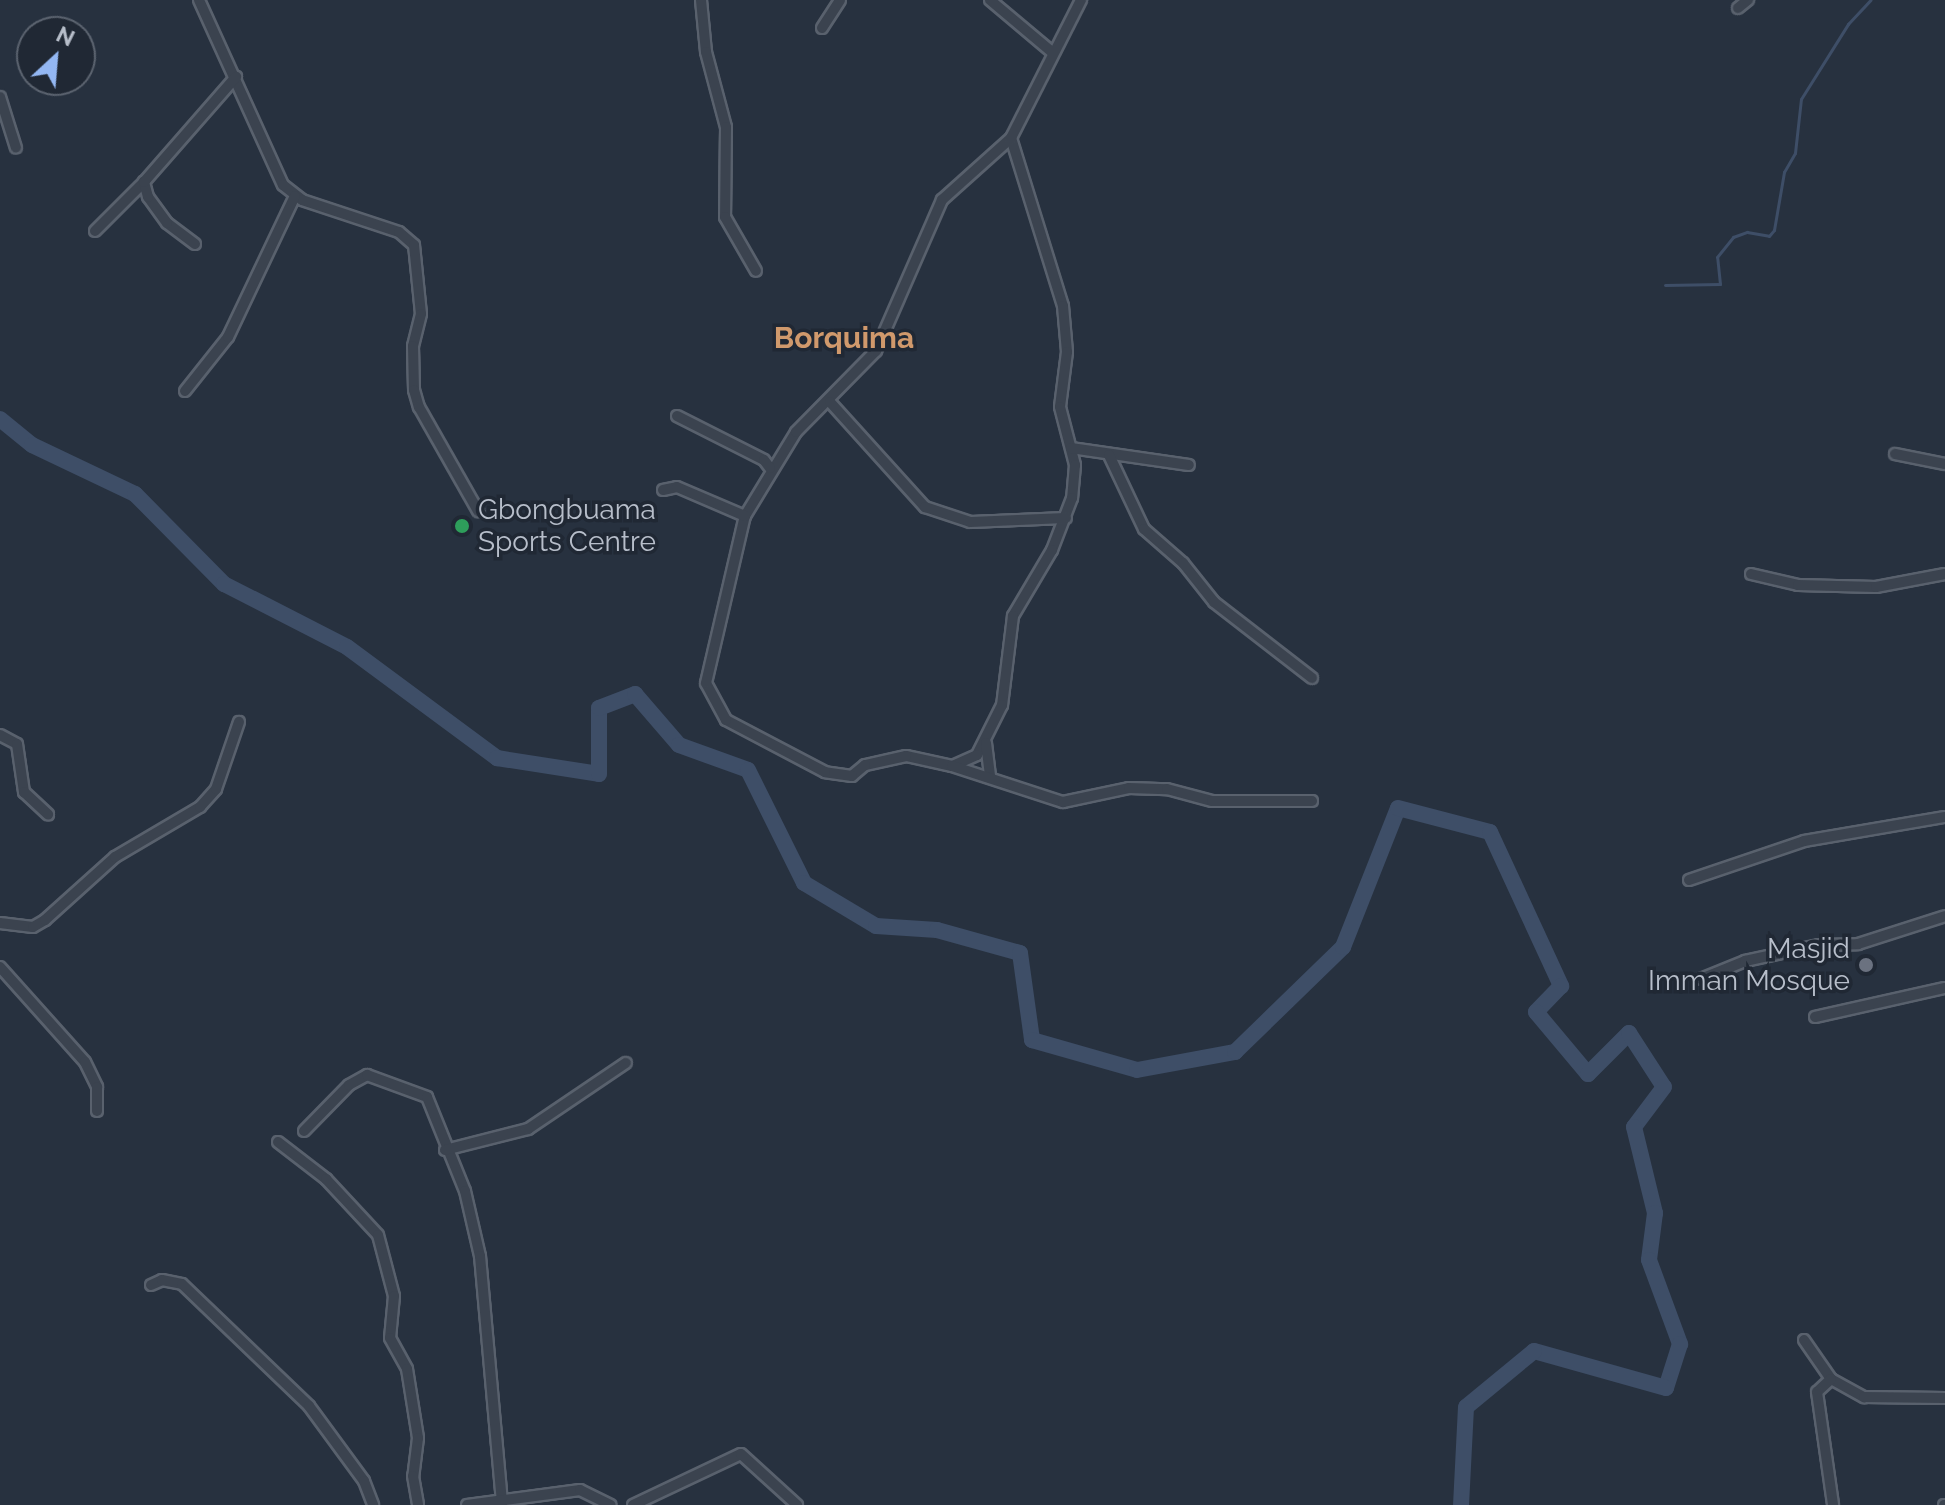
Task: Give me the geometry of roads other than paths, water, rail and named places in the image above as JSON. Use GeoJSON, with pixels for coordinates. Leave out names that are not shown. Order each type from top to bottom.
{"type":"FeatureCollection","features":[{"type":"Feature","properties":{"kind":"street"},"geometry":{"type":"LineString","coordinates":[[199,0],[283,185],[295,196],[341,217],[399,232],[414,245],[421,314],[413,346],[414,390],[419,407],[478,511]]}},
{"type":"Feature","properties":{"kind":"street"},"geometry":{"type":"LineString","coordinates":[[701,0],[710,76],[725,118],[725,217],[756,271]]}},
{"type":"Feature","properties":{"kind":"street"},"geometry":{"type":"LineString","coordinates":[[822,28],[840,0]]}},
{"type":"Feature","properties":{"kind":"street"},"geometry":{"type":"LineString","coordinates":[[990,0],[1052,52]]}},
{"type":"Feature","properties":{"kind":"street"},"geometry":{"type":"LineString","coordinates":[[1081,0],[1011,138],[942,200],[884,339],[830,402],[808,418],[770,468],[745,516],[706,683],[726,720],[825,772],[852,776],[865,765],[906,756],[952,766],[1063,802],[1129,788],[1167,789],[1212,801],[1312,801]]}},
{"type":"Feature","properties":{"kind":"street"},"geometry":{"type":"LineString","coordinates":[[1738,8],[1748,0]]}},
{"type":"Feature","properties":{"kind":"street"},"geometry":{"type":"LineString","coordinates":[[95,231],[144,182],[236,77]]}},
{"type":"Feature","properties":{"kind":"street"},"geometry":{"type":"LineString","coordinates":[[0,97],[16,148]]}},
{"type":"Feature","properties":{"kind":"street"},"geometry":{"type":"LineString","coordinates":[[952,766],[973,757],[986,743],[1005,693],[1013,616],[1066,518],[1075,482],[1071,448],[1060,407],[1067,352],[1063,306],[1011,138]]}},
{"type":"Feature","properties":{"kind":"street"},"geometry":{"type":"LineString","coordinates":[[144,182],[148,197],[167,223],[195,244]]}},
{"type":"Feature","properties":{"kind":"street"},"geometry":{"type":"LineString","coordinates":[[185,391],[228,337],[295,196]]}},
{"type":"Feature","properties":{"kind":"street"},"geometry":{"type":"LineString","coordinates":[[830,402],[925,507],[970,522],[1066,518]]}},
{"type":"Feature","properties":{"kind":"street"},"geometry":{"type":"LineString","coordinates":[[677,416],[764,460],[770,468]]}},
{"type":"Feature","properties":{"kind":"street"},"geometry":{"type":"LineString","coordinates":[[1071,448],[1189,465]]}},
{"type":"Feature","properties":{"kind":"street"},"geometry":{"type":"LineString","coordinates":[[1895,454],[1945,464]]}},
{"type":"Feature","properties":{"kind":"street"},"geometry":{"type":"LineString","coordinates":[[1109,455],[1144,529],[1183,563],[1214,602],[1312,678]]}},
{"type":"Feature","properties":{"kind":"street"},"geometry":{"type":"LineString","coordinates":[[663,490],[677,487],[745,516]]}},
{"type":"Feature","properties":{"kind":"street"},"geometry":{"type":"LineString","coordinates":[[1751,574],[1798,585],[1876,587],[1945,574]]}},
{"type":"Feature","properties":{"kind":"street"},"geometry":{"type":"LineString","coordinates":[[0,923],[33,927],[45,920],[115,857],[200,807],[216,789],[239,722]]}},
{"type":"Feature","properties":{"kind":"street"},"geometry":{"type":"LineString","coordinates":[[0,735],[17,744],[24,792],[48,814]]}},
{"type":"Feature","properties":{"kind":"street"},"geometry":{"type":"LineString","coordinates":[[986,743],[990,778]]}},
{"type":"Feature","properties":{"kind":"street"},"geometry":{"type":"LineString","coordinates":[[1689,880],[1804,841],[1945,817]]}},
{"type":"Feature","properties":{"kind":"street"},"geometry":{"type":"LineString","coordinates":[[1701,979],[1738,963],[1819,945],[1858,944],[1945,916]]}},
{"type":"Feature","properties":{"kind":"street"},"geometry":{"type":"LineString","coordinates":[[0,967],[85,1062],[97,1087],[97,1111]]}},
{"type":"Feature","properties":{"kind":"street"},"geometry":{"type":"LineString","coordinates":[[1815,1017],[1945,988]]}},
{"type":"Feature","properties":{"kind":"street"},"geometry":{"type":"LineString","coordinates":[[445,1150],[528,1129],[626,1063]]}},
{"type":"Feature","properties":{"kind":"street"},"geometry":{"type":"LineString","coordinates":[[304,1131],[358,1078],[375,1075],[427,1097],[445,1150],[465,1191],[480,1256],[502,1503]]}},
{"type":"Feature","properties":{"kind":"street"},"geometry":{"type":"LineString","coordinates":[[278,1142],[326,1179],[378,1235],[394,1296],[390,1338],[407,1369],[418,1438],[413,1476],[418,1505]]}},
{"type":"Feature","properties":{"kind":"street"},"geometry":{"type":"LineString","coordinates":[[151,1285],[162,1280],[182,1284],[309,1406],[364,1481],[373,1505]]}},
{"type":"Feature","properties":{"kind":"street"},"geometry":{"type":"LineString","coordinates":[[1804,1340],[1831,1379],[1864,1397],[1945,1398]]}},
{"type":"Feature","properties":{"kind":"street"},"geometry":{"type":"LineString","coordinates":[[1831,1379],[1817,1392],[1833,1505]]}},
{"type":"Feature","properties":{"kind":"street"},"geometry":{"type":"LineString","coordinates":[[633,1505],[741,1454],[797,1505]]}},
{"type":"Feature","properties":{"kind":"street"},"geometry":{"type":"LineString","coordinates":[[467,1505],[502,1503],[580,1490],[611,1505]]}},
{"type":"Feature","properties":{"kind":"waterway"},"geometry":{"type":"LineString","coordinates":[[1665,285],[1720,284],[1717,257],[1733,237],[1747,232],[1769,236],[1774,230],[1784,172],[1795,153],[1801,99],[1848,24],[1870,0]]}},
{"type":"Feature","properties":{"kind":"waterway"},"geometry":{"type":"LineString","coordinates":[[0,419],[32,445],[135,494],[224,584],[347,647],[497,758],[599,774],[599,708],[635,694],[679,745],[748,770],[804,883],[876,926],[937,930],[1020,953],[1032,1040],[1137,1070],[1235,1052],[1343,947],[1398,808],[1490,832],[1561,986],[1536,1012],[1588,1074],[1629,1033],[1664,1087],[1634,1127],[1655,1213],[1649,1260],[1680,1344],[1666,1388],[1534,1351],[1466,1407],[1461,1505]]}},
{"type":"Feature","properties":{"kind":"place","name":"Gbongbuama Sports Centre"},"geometry":{"type":"Point","coordinates":[462,526]}},
{"type":"Feature","properties":{"kind":"place","name":"Masjid Imman Mosque"},"geometry":{"type":"Point","coordinates":[1866,965]}},
{"type":"Feature","properties":{"kind":"district","name":"Borquima"},"geometry":{"type":"Point","coordinates":[844,338]}}]}
